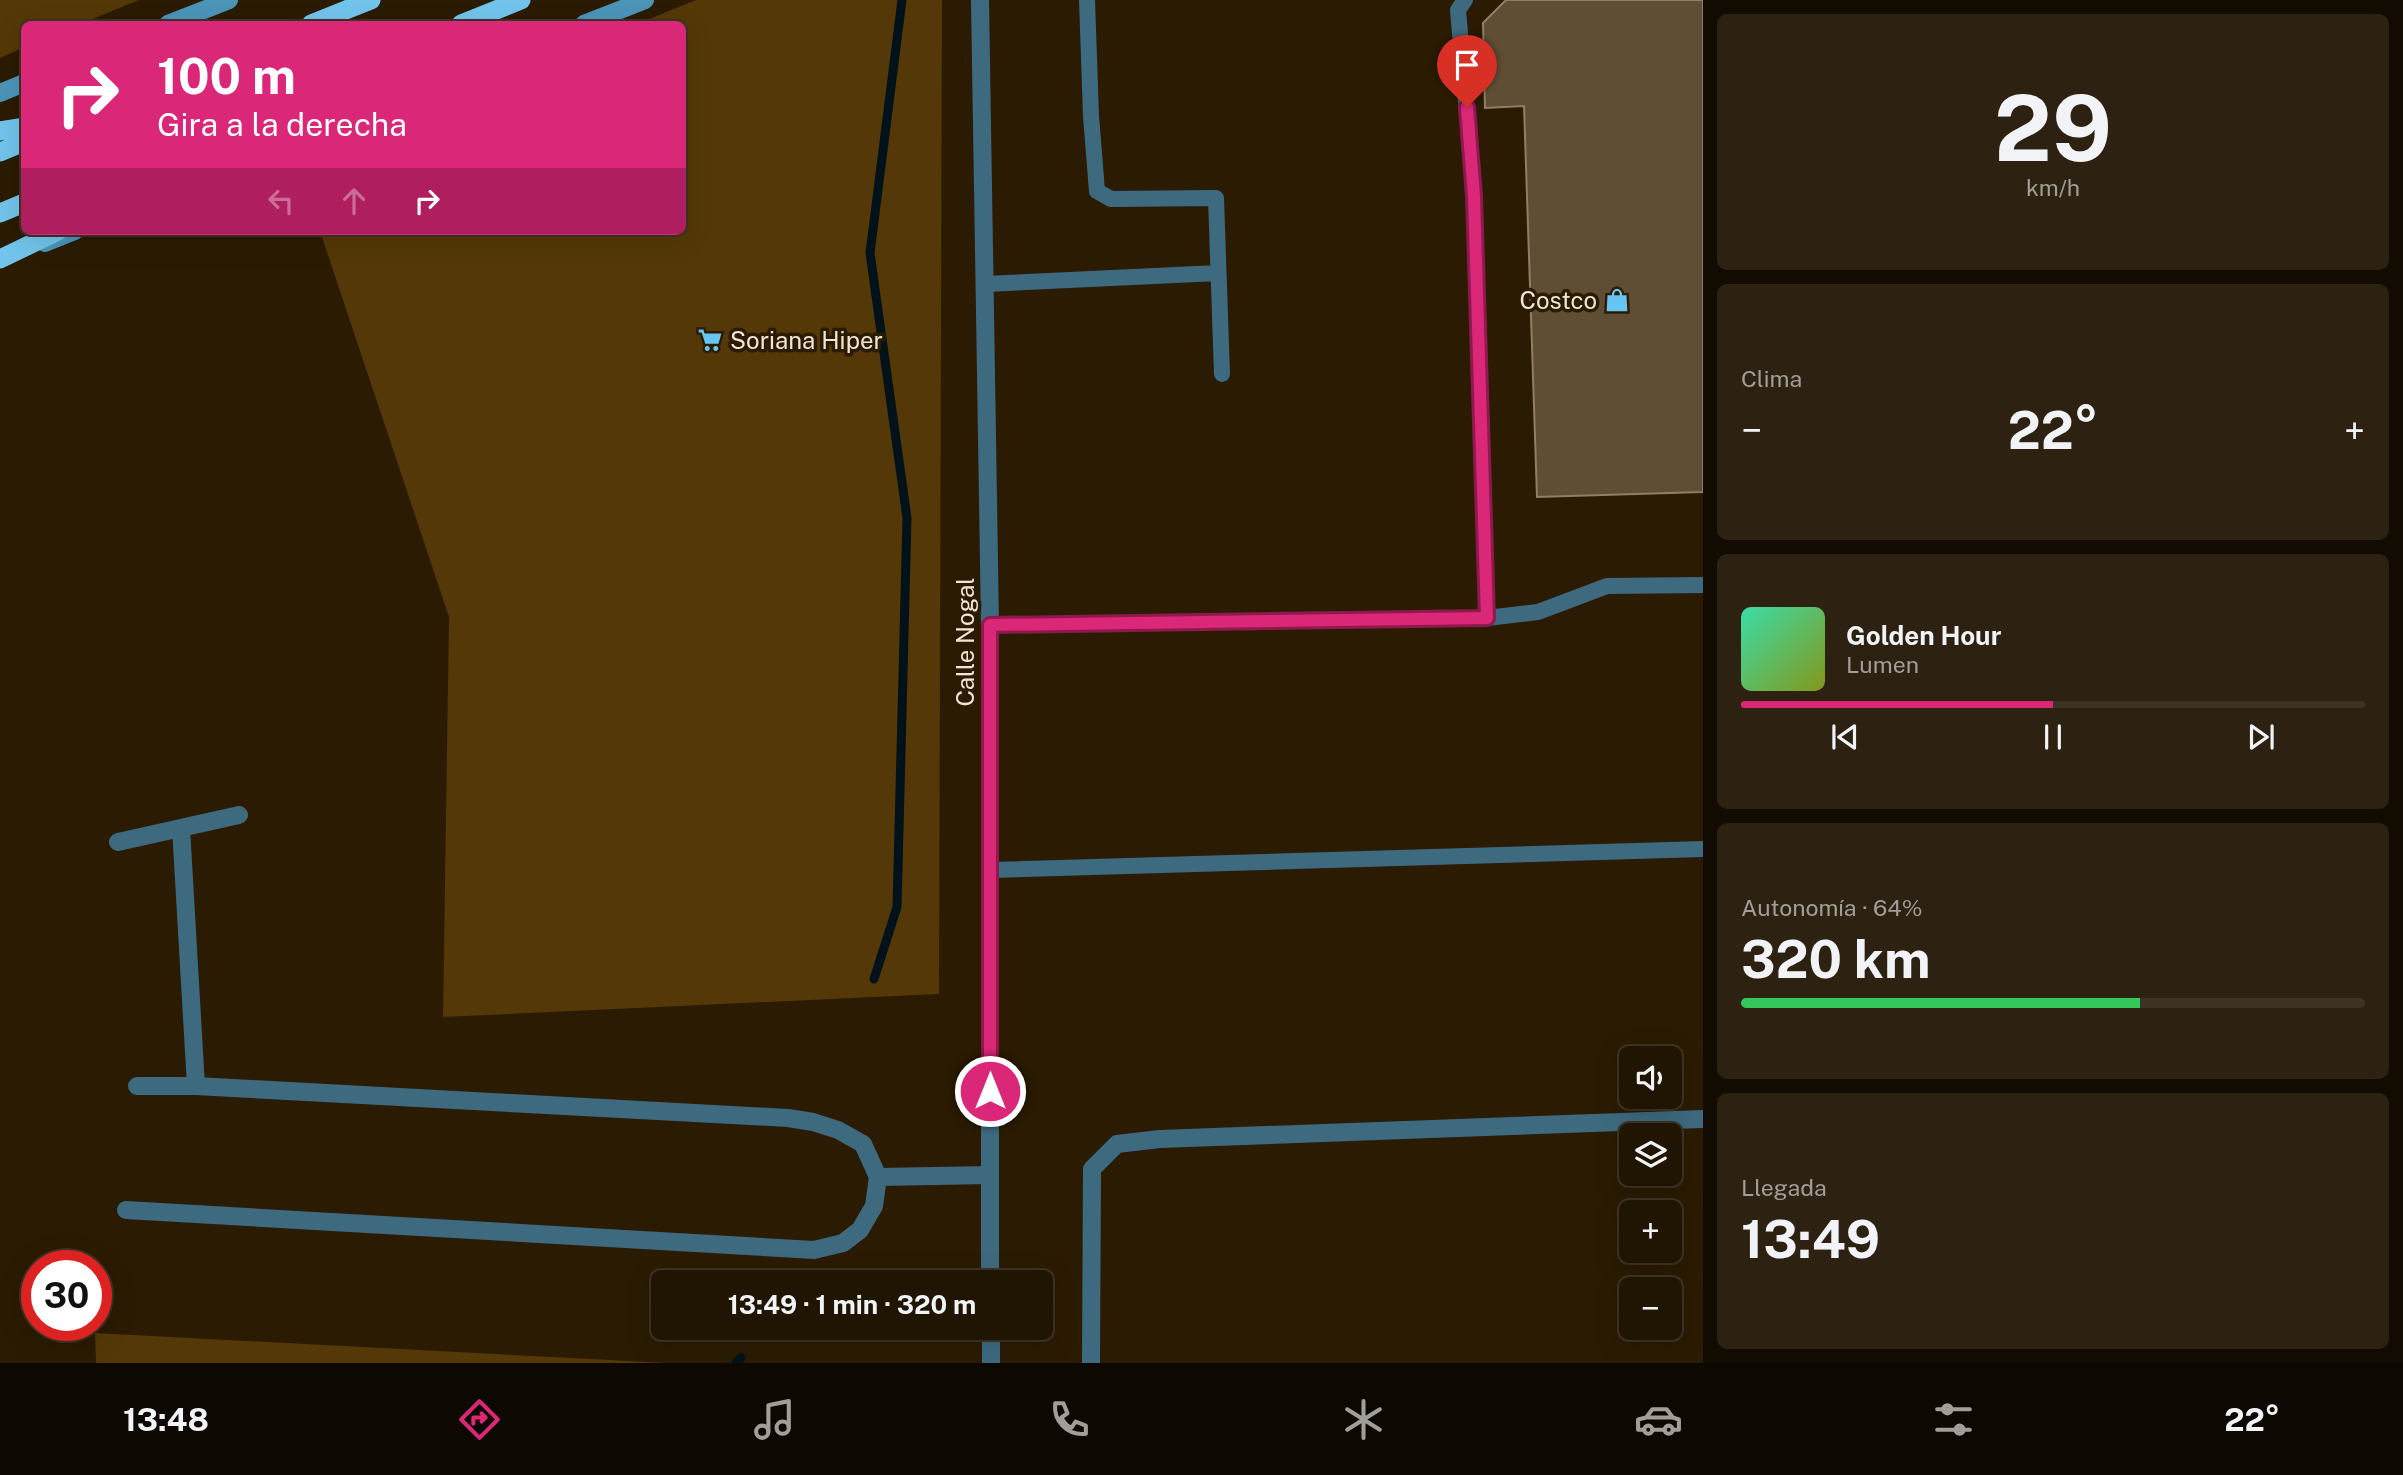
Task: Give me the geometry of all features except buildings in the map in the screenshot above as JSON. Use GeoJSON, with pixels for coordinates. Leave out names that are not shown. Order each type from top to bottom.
{"type":"FeatureCollection","features":[{"type":"Feature","properties":{"kind":"highway"},"geometry":{"type":"LineString","coordinates":[[318,21],[371,0]]}},
{"type":"Feature","properties":{"kind":"highway"},"geometry":{"type":"LineString","coordinates":[[469,21],[521,0]]}},
{"type":"Feature","properties":{"kind":"highway"},"geometry":{"type":"LineString","coordinates":[[477,21],[497,10]]}},
{"type":"Feature","properties":{"kind":"highway"},"geometry":{"type":"LineString","coordinates":[[0,131],[21,128]]}},
{"type":"Feature","properties":{"kind":"highway"},"geometry":{"type":"LineString","coordinates":[[0,152],[21,143]]}},
{"type":"Feature","properties":{"kind":"highway"},"geometry":{"type":"LineString","coordinates":[[0,214],[21,204]]}},
{"type":"Feature","properties":{"kind":"highway"},"geometry":{"type":"LineString","coordinates":[[0,260],[50,235]]}},
{"type":"Feature","properties":{"kind":"main road"},"geometry":{"type":"LineString","coordinates":[[176,21],[229,0]]}},
{"type":"Feature","properties":{"kind":"main road"},"geometry":{"type":"LineString","coordinates":[[592,21],[645,0]]}},
{"type":"Feature","properties":{"kind":"main road"},"geometry":{"type":"LineString","coordinates":[[0,93],[21,84]]}},
{"type":"Feature","properties":{"kind":"main road"},"geometry":{"type":"LineString","coordinates":[[0,260],[65,235]]}},
{"type":"Feature","properties":{"kind":"street","name":"Calle Nogal"},"geometry":{"type":"LineString","coordinates":[[980,0],[990,625],[990,1270]]}},
{"type":"Feature","properties":{"kind":"street"},"geometry":{"type":"LineString","coordinates":[[118,842],[239,815]]}},
{"type":"Feature","properties":{"kind":"street"},"geometry":{"type":"LineString","coordinates":[[181,828],[196,1086]]}},
{"type":"Feature","properties":{"kind":"street"},"geometry":{"type":"LineString","coordinates":[[126,1210],[814,1250],[843,1242],[860,1230],[874,1206],[878,1177],[863,1144],[838,1130],[788,1118],[196,1086],[137,1086]]}},
{"type":"Feature","properties":{"kind":"street"},"geometry":{"type":"LineString","coordinates":[[1091,1363],[1092,1169],[1117,1144],[1160,1139],[1703,1119]]}},
{"type":"Feature","properties":{"kind":"street"},"geometry":{"type":"LineString","coordinates":[[878,1177],[990,1175]]}},
{"type":"Feature","properties":{"kind":"street"},"geometry":{"type":"LineString","coordinates":[[990,1340],[991,1363]]}},
{"type":"Feature","properties":{"kind":"lane"},"geometry":{"type":"LineString","coordinates":[[1087,0],[1097,191],[1111,199],[1216,198],[1222,374]]}},
{"type":"Feature","properties":{"kind":"lane"},"geometry":{"type":"LineString","coordinates":[[1465,0],[1458,10],[1474,196],[1487,618]]}},
{"type":"Feature","properties":{"kind":"lane"},"geometry":{"type":"LineString","coordinates":[[985,284],[1218,273]]}},
{"type":"Feature","properties":{"kind":"lane"},"geometry":{"type":"LineString","coordinates":[[990,625],[1487,618],[1538,612],[1607,586],[1703,585]]}},
{"type":"Feature","properties":{"kind":"lane"},"geometry":{"type":"LineString","coordinates":[[990,870],[1703,849]]}},
{"type":"Feature","properties":{"kind":"shaded area"},"geometry":{"type":"Polygon","coordinates":[[[0,0],[139,0],[87,21],[21,21],[21,48],[0,58],[0,0]]]}},
{"type":"Feature","properties":{"kind":"shaded area"},"geometry":{"type":"Polygon","coordinates":[[[696,0],[942,0],[939,994],[443,1017],[449,617],[321,235],[686,235],[686,21],[644,21],[696,0]]]}},
{"type":"Feature","properties":{"kind":"shaded area"},"geometry":{"type":"Polygon","coordinates":[[[112,1334],[667,1363],[96,1363],[95,1341],[112,1341],[112,1334]]]}},
{"type":"Feature","properties":{"kind":"waterway"},"geometry":{"type":"LineString","coordinates":[[874,979],[897,907],[907,518],[870,253],[902,0]]}},
{"type":"Feature","properties":{"kind":"waterway"},"geometry":{"type":"LineString","coordinates":[[736,1363],[741,1358]]}},
{"type":"Feature","properties":{"kind":"place","name":"Costco"},"geometry":{"type":"Point","coordinates":[1617,300]}},
{"type":"Feature","properties":{"kind":"place","name":"Soriana Hiper"},"geometry":{"type":"Point","coordinates":[710,340]}},
{"type":"Feature","properties":{"kind":"route"},"geometry":{"type":"LineString","coordinates":[[990,1091],[990,625],[1487,618],[1474,196],[1467,107]]}}]}
